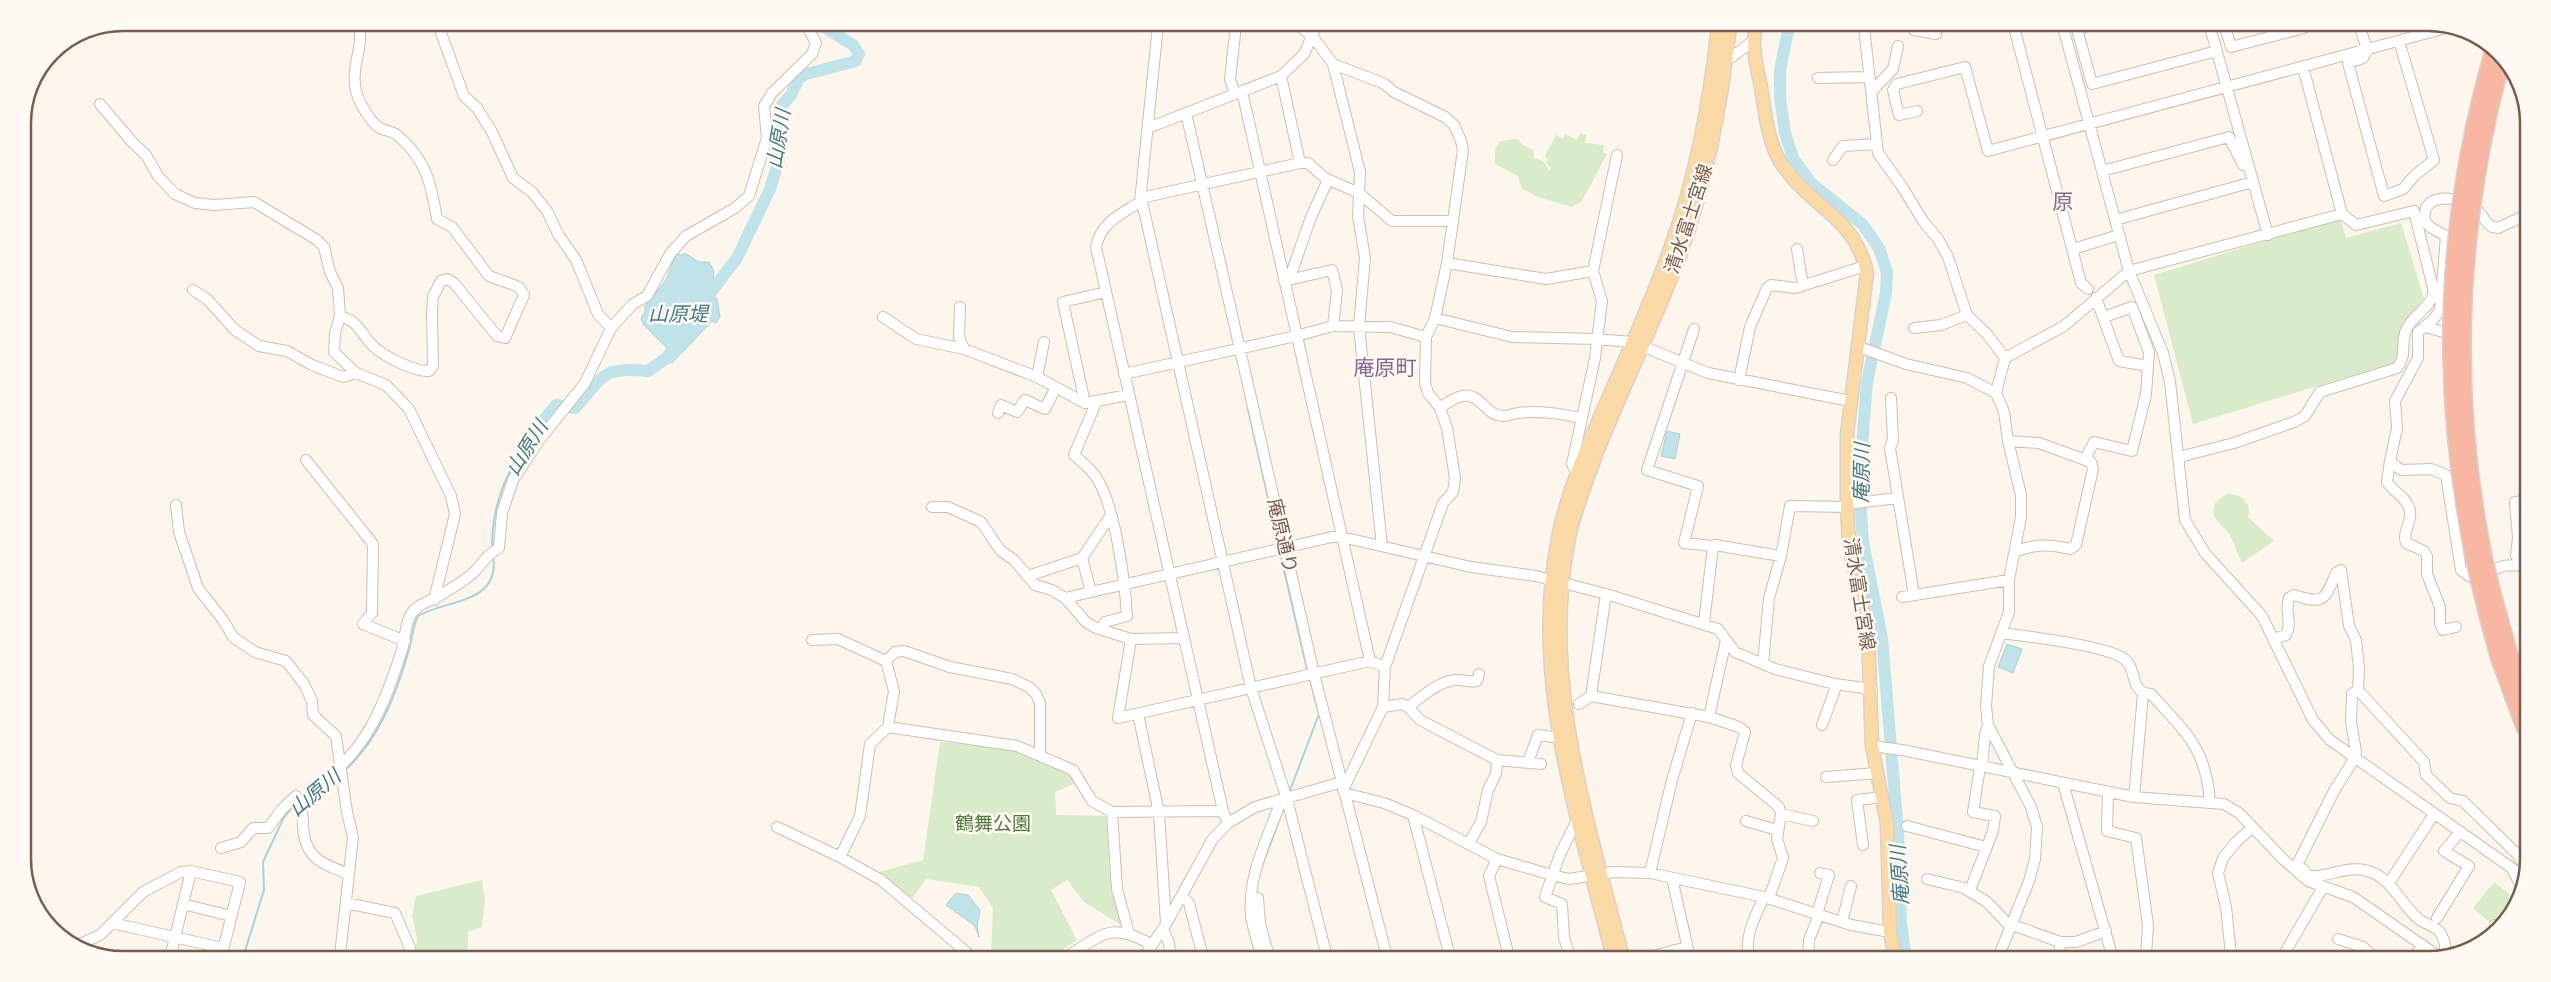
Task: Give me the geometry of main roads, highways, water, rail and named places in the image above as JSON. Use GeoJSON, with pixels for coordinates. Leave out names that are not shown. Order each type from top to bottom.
{"type":"FeatureCollection","features":[{"type":"Feature","properties":{"kind":"highway"},"geometry":{"type":"LineString","coordinates":[[2492,57],[2472,135],[2461,196],[2454,260],[2450,379],[2462,503],[2472,557],[2505,657],[2520,712]]}},
{"type":"Feature","properties":{"kind":"highway"},"geometry":{"type":"LineString","coordinates":[[2501,67],[2483,137],[2472,197],[2465,261],[2462,353],[2466,433],[2474,502],[2505,657],[2520,688]]}},
{"type":"Feature","properties":{"kind":"main road","name":"清水富士宮線"},"geometry":{"type":"LineString","coordinates":[[1621,951],[1579,822],[1558,736],[1550,668],[1559,582],[1570,533],[1586,480],[1637,344],[1687,195],[1706,111],[1717,31]]}},
{"type":"Feature","properties":{"kind":"main road","name":"清水富士宮線"},"geometry":{"type":"LineString","coordinates":[[1611,951],[1588,820],[1564,705],[1560,646],[1559,533],[1577,474],[1637,344],[1674,272],[1703,184],[1720,104],[1729,31]]}},
{"type":"Feature","properties":{"kind":"main road","name":"清水富士宮線"},"geometry":{"type":"LineString","coordinates":[[1755,31],[1754,40],[1769,132],[1779,159],[1795,181],[1846,226],[1859,248],[1865,266],[1867,282],[1847,434],[1849,544],[1868,633],[1877,773],[1886,824],[1890,932],[1893,951]]}},
{"type":"Feature","properties":{"kind":"water","name":"山原堤"},"geometry":{"type":"Polygon","coordinates":[[[685,253],[699,262],[709,262],[714,271],[712,294],[717,299],[720,317],[716,323],[712,321],[672,363],[663,354],[667,348],[643,324],[641,318],[645,312],[645,306],[666,280],[676,254],[682,255],[685,253]]]}},
{"type":"Feature","properties":{"kind":"water"},"geometry":{"type":"Polygon","coordinates":[[[1667,431],[1680,434],[1675,459],[1661,456],[1667,431]]]}},
{"type":"Feature","properties":{"kind":"water"},"geometry":{"type":"Polygon","coordinates":[[[2007,644],[2022,649],[2013,673],[1998,667],[2007,644]]]}},
{"type":"Feature","properties":{"kind":"water"},"geometry":{"type":"Polygon","coordinates":[[[956,893],[968,895],[980,910],[977,926],[979,937],[975,926],[946,905],[956,893]]]}},
{"type":"Feature","properties":{"kind":"waterway","name":"山原川"},"geometry":{"type":"LineString","coordinates":[[704,301],[737,258],[770,189],[779,160],[779,121],[782,105],[791,95],[799,78],[806,74],[856,61],[859,54],[853,45],[830,31]]}},
{"type":"Feature","properties":{"kind":"waterway","name":"庵原川"},"geometry":{"type":"LineString","coordinates":[[1788,31],[1780,70],[1780,98],[1785,133],[1793,158],[1811,183],[1863,225],[1879,248],[1887,272],[1886,293],[1867,382],[1859,485],[1863,542],[1882,638],[1898,833],[1901,923],[1905,951]]}},
{"type":"Feature","properties":{"kind":"waterway","name":"山原川"},"geometry":{"type":"LineString","coordinates":[[530,437],[556,405],[575,408],[605,376],[621,370],[648,371],[675,352],[678,347]]}},
{"type":"Feature","properties":{"kind":"waterway"},"geometry":{"type":"LineString","coordinates":[[1248,409],[1279,546]]}},
{"type":"Feature","properties":{"kind":"waterway","name":"山原川"},"geometry":{"type":"LineString","coordinates":[[492,549],[497,504],[507,477],[530,437]]}},
{"type":"Feature","properties":{"kind":"waterway"},"geometry":{"type":"LineString","coordinates":[[1280,553],[1308,673]]}},
{"type":"Feature","properties":{"kind":"waterway","name":"山原川"},"geometry":{"type":"LineString","coordinates":[[344,771],[367,746],[384,716],[398,685],[418,616],[469,598],[480,592],[489,583],[493,572],[493,556]]}},
{"type":"Feature","properties":{"kind":"waterway"},"geometry":{"type":"LineString","coordinates":[[1289,793],[1319,714],[1310,680]]}},
{"type":"Feature","properties":{"kind":"waterway","name":"山原川"},"geometry":{"type":"LineString","coordinates":[[301,800],[339,775]]}},
{"type":"Feature","properties":{"kind":"waterway","name":"山原川"},"geometry":{"type":"LineString","coordinates":[[245,951],[264,890],[263,862],[283,819],[295,804]]}},
{"type":"Feature","properties":{"kind":"waterway"},"geometry":{"type":"LineString","coordinates":[[1262,866],[1284,807]]}},
{"type":"Feature","properties":{"kind":"district","name":"原"},"geometry":{"type":"Point","coordinates":[2063,202]}},
{"type":"Feature","properties":{"kind":"district","name":"庵原町"},"geometry":{"type":"Point","coordinates":[1385,368]}},
{"type":"Feature","properties":{"kind":"park label","name":"鶴舞公園"},"geometry":{"type":"Point","coordinates":[993,824]}}]}
